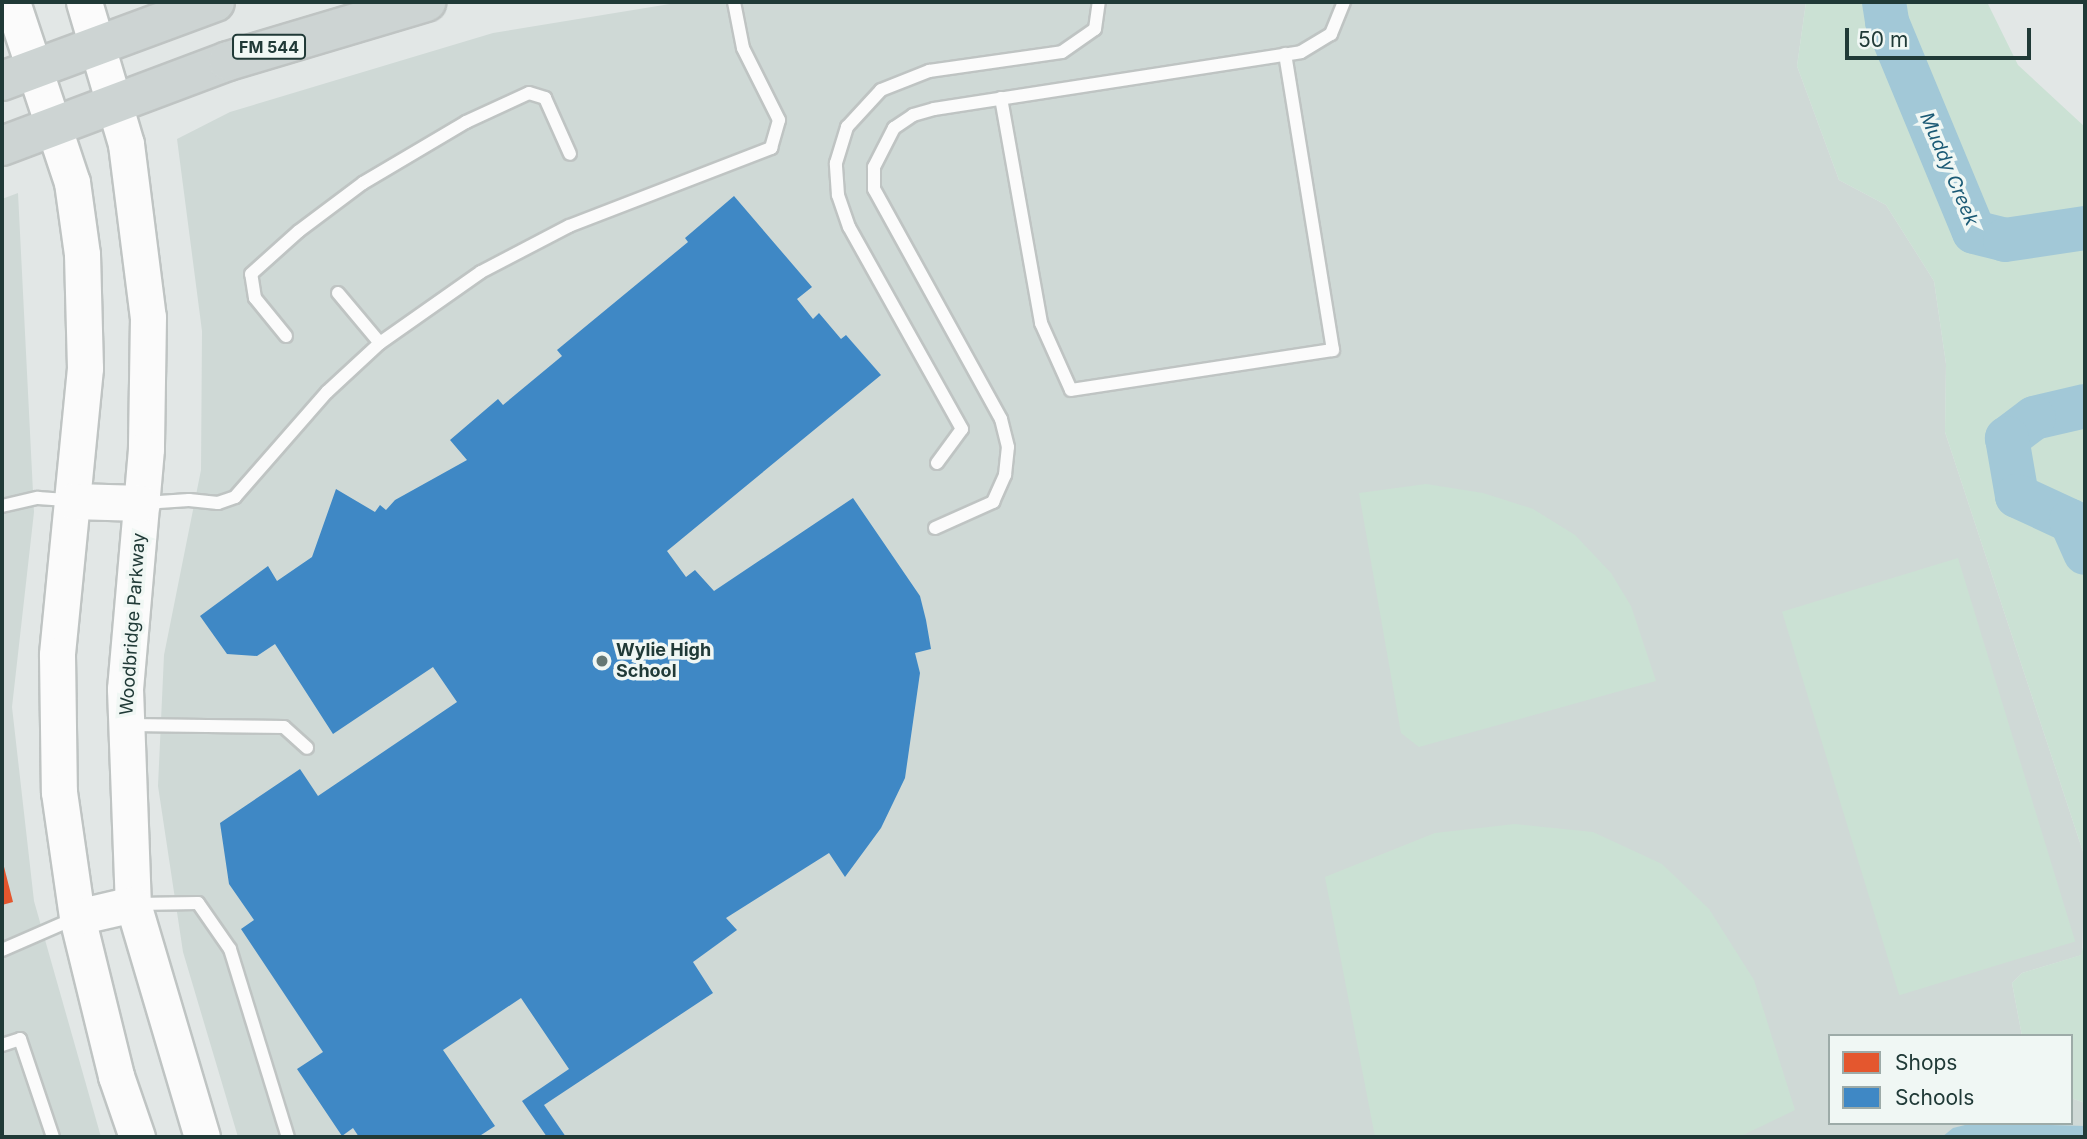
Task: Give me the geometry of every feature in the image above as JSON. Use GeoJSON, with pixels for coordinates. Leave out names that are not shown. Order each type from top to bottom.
{"type":"FeatureCollection","features":[{"type":"Feature","properties":{"kind":"main road"},"geometry":{"type":"LineString","coordinates":[[12,2],[18,74],[54,127],[72,182],[85,294],[85,368],[57,655],[59,792],[77,918],[116,1076],[136,1137]]}},
{"type":"Feature","properties":{"kind":"main road","name":"Woodbridge Parkway"},"geometry":{"type":"LineString","coordinates":[[84,2],[126,144],[148,317],[142,503],[126,725],[133,904],[202,1137]]}},
{"type":"Feature","properties":{"kind":"main road"},"geometry":{"type":"LineString","coordinates":[[18,74],[215,2]]}},
{"type":"Feature","properties":{"kind":"main road","name":"FM 544"},"geometry":{"type":"LineString","coordinates":[[2,146],[228,61],[426,2]]}},
{"type":"Feature","properties":{"kind":"main road"},"geometry":{"type":"LineString","coordinates":[[73,500],[142,503]]}},
{"type":"Feature","properties":{"kind":"main road"},"geometry":{"type":"LineString","coordinates":[[77,918],[133,904]]}},
{"type":"Feature","properties":{"kind":"lane"},"geometry":{"type":"LineString","coordinates":[[142,503],[189,500],[218,503],[235,497],[288,432],[380,343],[481,272],[569,226],[771,148],[779,120],[743,48],[734,2]]}},
{"type":"Feature","properties":{"kind":"lane"},"geometry":{"type":"LineString","coordinates":[[937,463],[962,429],[849,227],[838,195],[836,163],[847,127],[881,90],[929,71],[1062,52],[1094,29],[1099,2]]}},
{"type":"Feature","properties":{"kind":"lane"},"geometry":{"type":"LineString","coordinates":[[935,528],[993,502],[1005,475],[1008,447],[1001,419],[882,210],[874,189],[874,167],[894,128],[913,115],[1001,98],[1285,54],[1318,46],[1331,34],[1343,2]]}},
{"type":"Feature","properties":{"kind":"lane"},"geometry":{"type":"LineString","coordinates":[[1001,98],[1041,323],[1071,390],[1333,350],[1285,54]]}},
{"type":"Feature","properties":{"kind":"lane"},"geometry":{"type":"LineString","coordinates":[[286,336],[255,298],[251,274],[363,183],[466,122],[529,93],[545,98],[570,154]]}},
{"type":"Feature","properties":{"kind":"lane"},"geometry":{"type":"LineString","coordinates":[[338,293],[380,343]]}},
{"type":"Feature","properties":{"kind":"lane"},"geometry":{"type":"LineString","coordinates":[[2,506],[37,498],[73,500]]}},
{"type":"Feature","properties":{"kind":"lane"},"geometry":{"type":"LineString","coordinates":[[126,725],[284,727],[307,748]]}},
{"type":"Feature","properties":{"kind":"lane"},"geometry":{"type":"LineString","coordinates":[[133,904],[198,903],[230,949],[288,1137]]}},
{"type":"Feature","properties":{"kind":"lane"},"geometry":{"type":"LineString","coordinates":[[2,950],[77,918]]}},
{"type":"Feature","properties":{"kind":"lane"},"geometry":{"type":"LineString","coordinates":[[2,1045],[20,1039],[53,1137]]}},
{"type":"Feature","properties":{"kind":"shaded area"},"geometry":{"type":"Polygon","coordinates":[[[682,2],[1806,2],[1797,66],[1839,180],[1886,205],[1934,281],[1946,364],[1945,432],[2085,858],[2082,955],[2022,973],[2012,983],[2022,1034],[1828,1034],[1828,1125],[2073,1125],[2073,1099],[2085,1103],[2085,1137],[238,1137],[183,952],[158,786],[164,655],[201,470],[202,331],[177,139],[230,112],[493,33],[682,2]]]}},
{"type":"Feature","properties":{"kind":"shaded area"},"geometry":{"type":"Polygon","coordinates":[[[18,193],[34,512],[12,707],[34,901],[101,1137],[2,1137],[2,199],[18,193]]]}},
{"type":"Feature","properties":{"kind":"green space"},"geometry":{"type":"Polygon","coordinates":[[[1806,2],[1987,2],[2018,65],[2085,127],[2085,858],[1945,432],[1946,364],[1934,281],[1886,205],[1839,180],[1797,66],[1806,2]]]}},
{"type":"Feature","properties":{"kind":"green space"},"geometry":{"type":"Polygon","coordinates":[[[1426,484],[1483,493],[1533,509],[1575,535],[1611,573],[1631,606],[1656,681],[1419,747],[1401,733],[1359,493],[1426,484]]]}},
{"type":"Feature","properties":{"kind":"green space"},"geometry":{"type":"Polygon","coordinates":[[[1958,558],[2075,941],[1899,995],[1782,612],[1958,558]]]}},
{"type":"Feature","properties":{"kind":"green space"},"geometry":{"type":"Polygon","coordinates":[[[1515,824],[1593,832],[1662,864],[1709,909],[1754,980],[1795,1110],[1739,1137],[1375,1137],[1325,877],[1435,833],[1515,824]]]}},
{"type":"Feature","properties":{"kind":"green space"},"geometry":{"type":"Polygon","coordinates":[[[2085,940],[2085,1103],[2073,1099],[2073,1034],[2022,1034],[2012,983],[2022,973],[2081,955],[2085,940]]]}},
{"type":"Feature","properties":{"kind":"water"},"geometry":{"type":"Polygon","coordinates":[[[1965,1125],[2085,1126],[2085,1137],[1942,1137],[1953,1128],[1965,1125]]]}},
{"type":"Feature","properties":{"kind":"building: Shops"},"geometry":{"type":"Polygon","coordinates":[[[2,859],[13,902],[2,905],[2,859]]]}},
{"type":"Feature","properties":{"kind":"building: Schools","name":"Wylie High School"},"geometry":{"type":"Polygon","coordinates":[[[734,196],[812,287],[797,299],[813,319],[819,313],[841,339],[846,335],[881,375],[667,551],[686,577],[695,570],[714,591],[853,498],[920,596],[926,620],[931,649],[915,653],[920,673],[905,778],[881,828],[845,877],[829,853],[726,918],[737,930],[693,962],[713,993],[544,1105],[566,1137],[547,1137],[522,1101],[569,1069],[521,998],[443,1050],[495,1126],[478,1137],[359,1137],[353,1128],[342,1136],[297,1069],[323,1052],[241,929],[254,920],[229,884],[220,823],[300,769],[318,796],[457,702],[433,667],[333,734],[275,644],[257,656],[227,654],[200,616],[268,566],[277,581],[312,557],[336,489],[375,512],[380,505],[386,510],[395,500],[467,460],[450,440],[498,399],[503,405],[562,356],[557,350],[688,242],[685,238],[734,196]]]}},
{"type":"Feature","properties":{"kind":"waterway","name":"Muddy Creek"},"geometry":{"type":"LineString","coordinates":[[1884,2],[1887,22],[1974,232],[2005,240],[2085,228]]}},
{"type":"Feature","properties":{"kind":"waterway","name":"Muddy Creek"},"geometry":{"type":"LineString","coordinates":[[2085,406],[2034,418],[2007,438],[2017,496],[2071,521],[2085,553]]}},
{"type":"Feature","properties":{"kind":"place","name":"Wylie High School"},"geometry":{"type":"Point","coordinates":[602,661]}}]}
